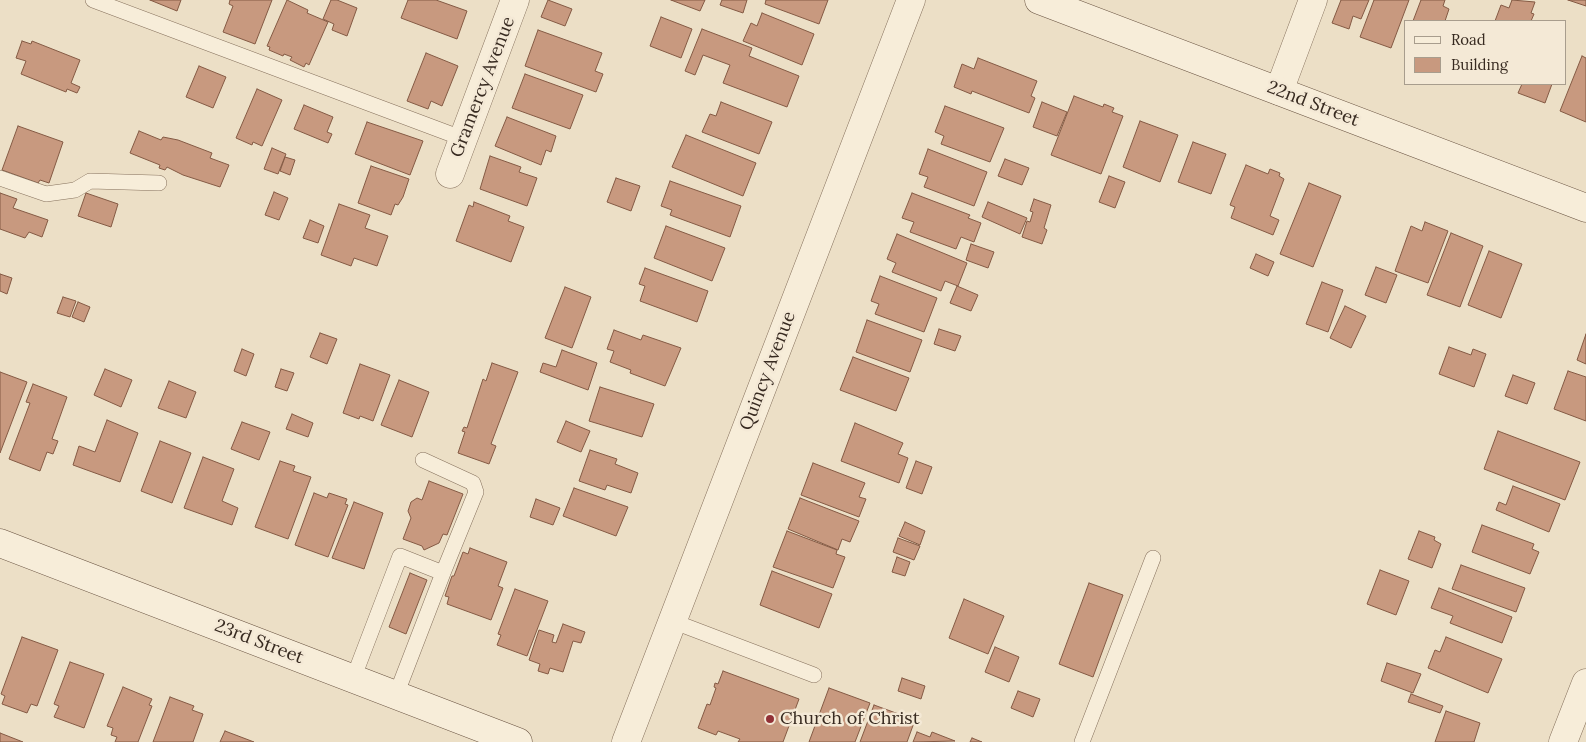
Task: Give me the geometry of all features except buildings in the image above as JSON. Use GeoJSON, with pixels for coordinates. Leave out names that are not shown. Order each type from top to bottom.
{"type":"FeatureCollection","features":[{"type":"Feature","properties":{"kind":"street","name":"Gramercy Avenue"},"geometry":{"type":"LineString","coordinates":[[450,174],[515,0]]}},
{"type":"Feature","properties":{"kind":"street","name":"Quincy Avenue"},"geometry":{"type":"LineString","coordinates":[[626,742],[911,0]]}},
{"type":"Feature","properties":{"kind":"street","name":"22nd Street"},"geometry":{"type":"LineString","coordinates":[[1040,0],[1586,208]]}},
{"type":"Feature","properties":{"kind":"street"},"geometry":{"type":"LineString","coordinates":[[1279,92],[1313,0]]}},
{"type":"Feature","properties":{"kind":"street","name":"23rd Street"},"geometry":{"type":"LineString","coordinates":[[0,543],[518,742]]}},
{"type":"Feature","properties":{"kind":"street"},"geometry":{"type":"LineString","coordinates":[[1563,742],[1586,683]]}},
{"type":"Feature","properties":{"kind":"lane"},"geometry":{"type":"LineString","coordinates":[[93,0],[464,139]]}},
{"type":"Feature","properties":{"kind":"lane"},"geometry":{"type":"LineString","coordinates":[[0,178],[46,194],[75,190],[90,181],[159,182]]}},
{"type":"Feature","properties":{"kind":"lane"},"geometry":{"type":"LineString","coordinates":[[396,695],[476,492],[473,483],[423,460]]}},
{"type":"Feature","properties":{"kind":"lane"},"geometry":{"type":"LineString","coordinates":[[353,679],[400,556],[443,573]]}},
{"type":"Feature","properties":{"kind":"lane"},"geometry":{"type":"LineString","coordinates":[[1082,742],[1153,558]]}},
{"type":"Feature","properties":{"kind":"lane"},"geometry":{"type":"LineString","coordinates":[[672,621],[814,675]]}},
{"type":"Feature","properties":{"kind":"place","name":"Church of Christ"},"geometry":{"type":"Point","coordinates":[770,719]}}]}
